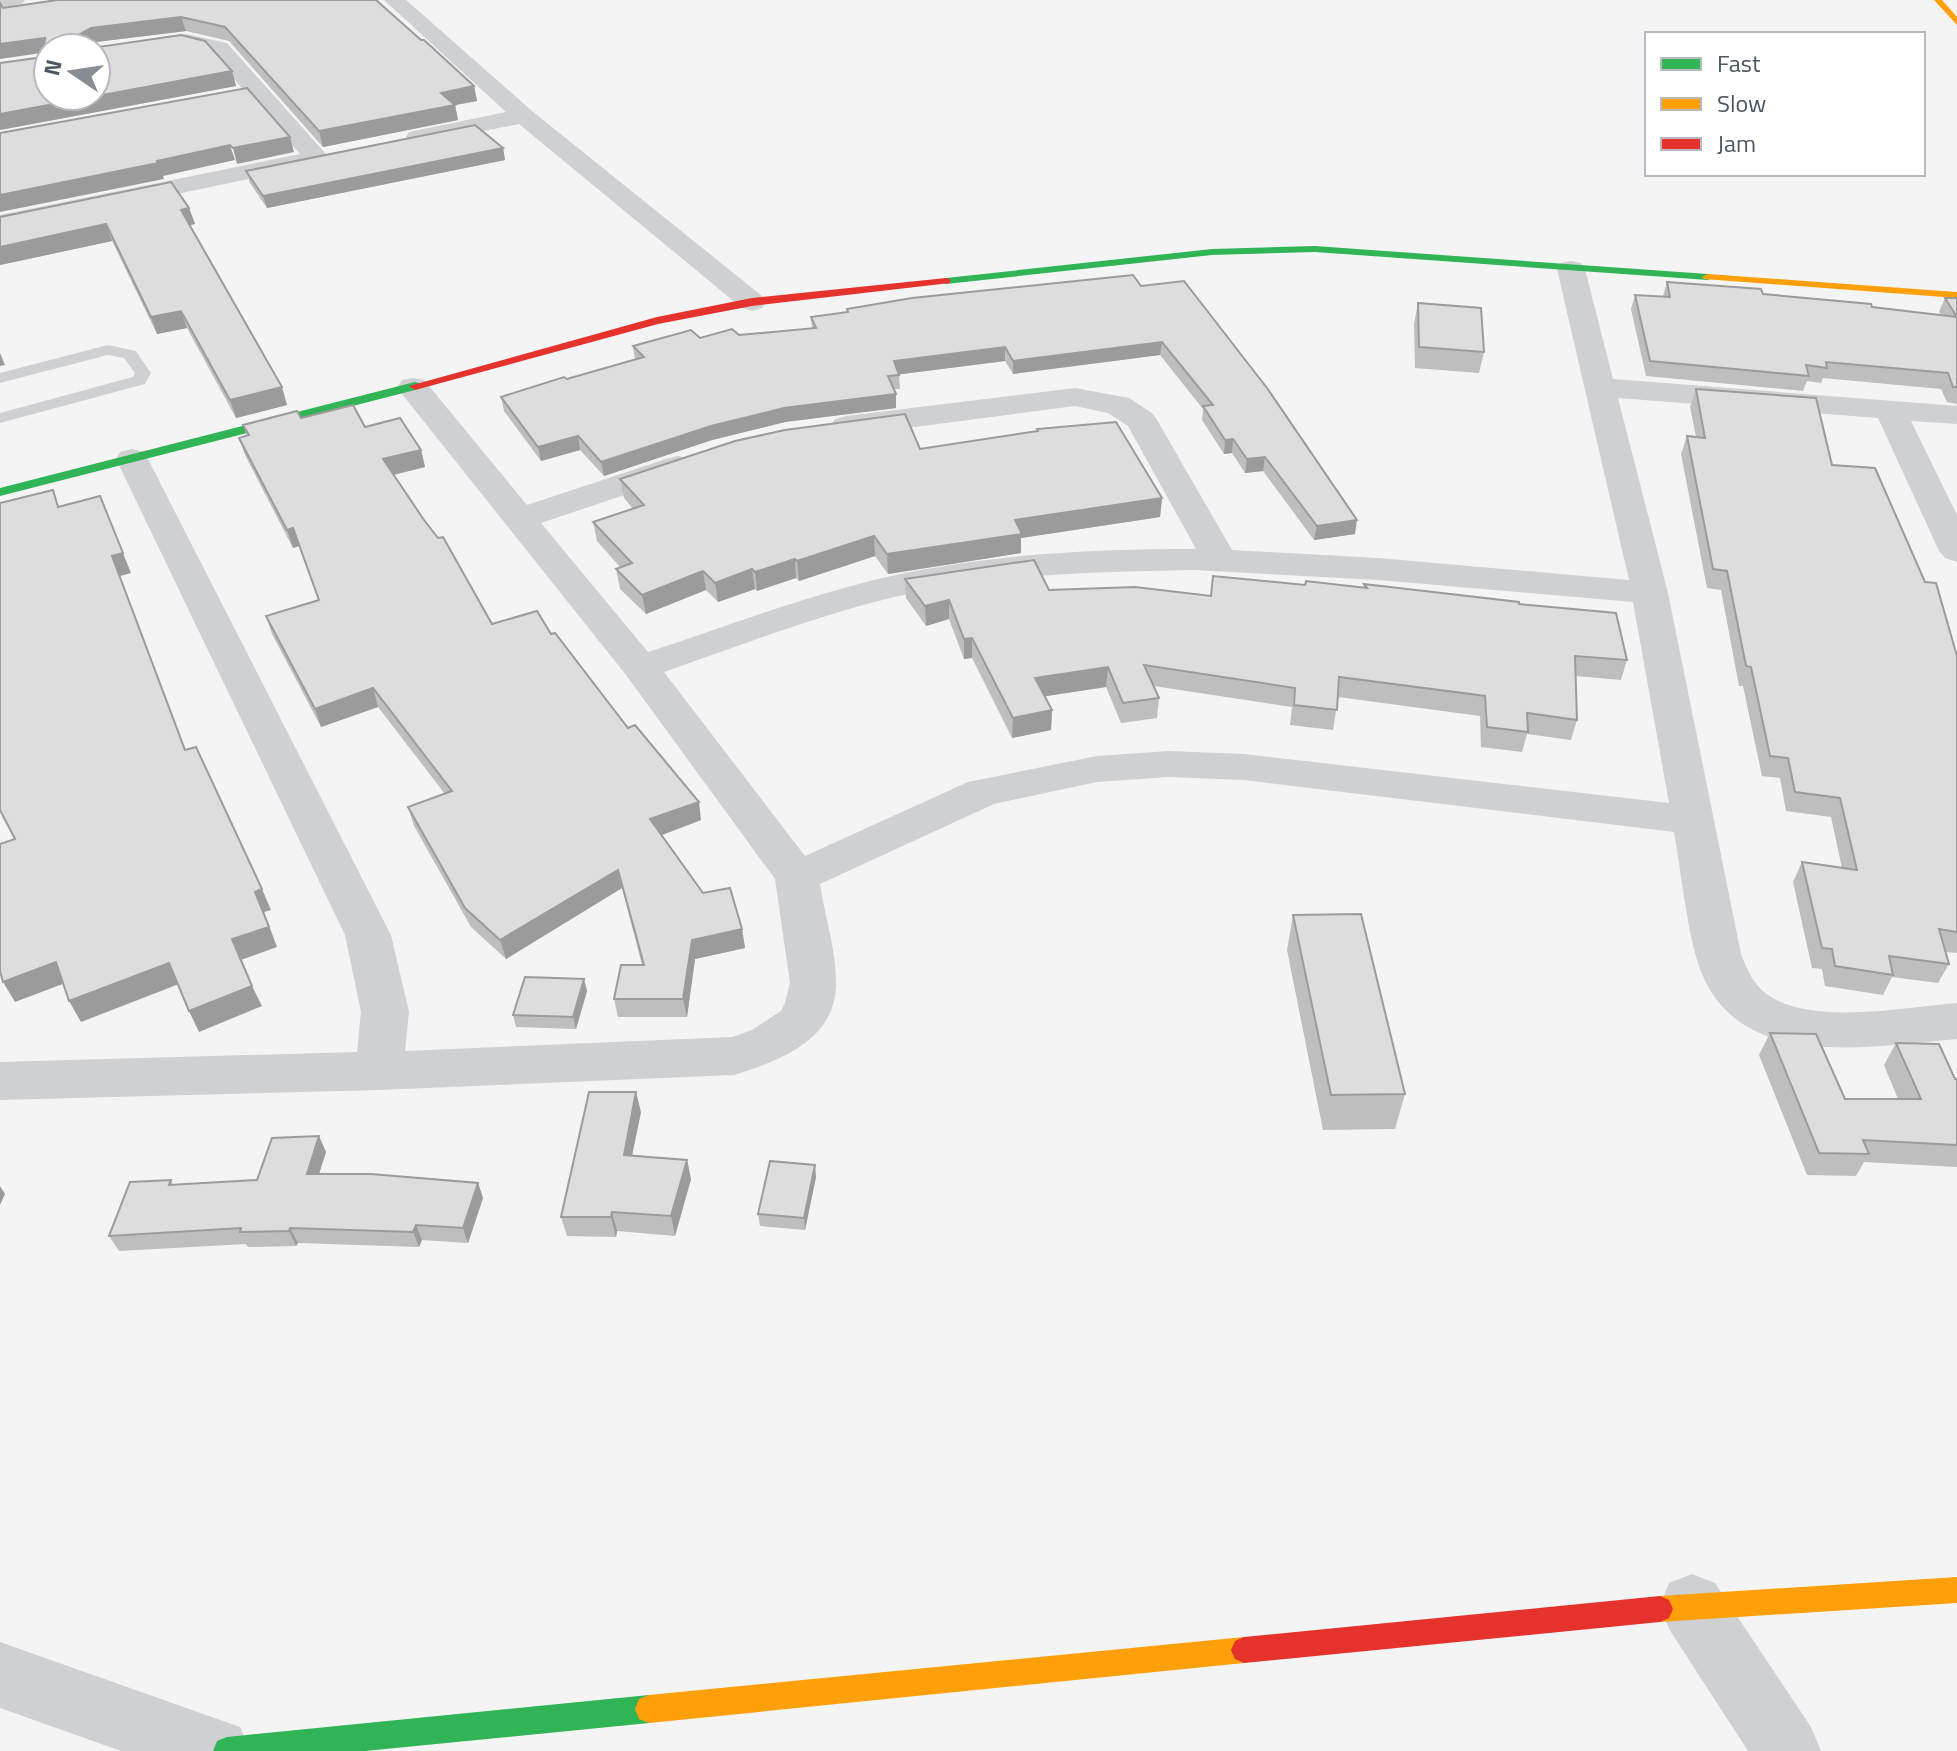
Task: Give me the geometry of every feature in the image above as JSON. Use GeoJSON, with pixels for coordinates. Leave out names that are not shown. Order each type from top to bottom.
{"type":"FeatureCollection","features":[{"type":"Feature","properties":{"kind":"street"},"geometry":{"type":"LineString","coordinates":[[0,2],[15,0]]}},
{"type":"Feature","properties":{"kind":"street"},"geometry":{"type":"LineString","coordinates":[[394,0],[524,116],[752,302]]}},
{"type":"Feature","properties":{"kind":"street"},"geometry":{"type":"LineString","coordinates":[[1938,0],[1957,22]]}},
{"type":"Feature","properties":{"kind":"street"},"geometry":{"type":"LineString","coordinates":[[112,49],[164,41],[197,41],[219,48],[316,158]]}},
{"type":"Feature","properties":{"kind":"street"},"geometry":{"type":"LineString","coordinates":[[227,97],[257,92]]}},
{"type":"Feature","properties":{"kind":"street"},"geometry":{"type":"LineString","coordinates":[[390,143],[524,116]]}},
{"type":"Feature","properties":{"kind":"street"},"geometry":{"type":"LineString","coordinates":[[0,223],[346,152]]}},
{"type":"Feature","properties":{"kind":"street"},"geometry":{"type":"LineString","coordinates":[[0,492],[413,387],[657,321],[752,302],[1271,248],[1957,295]]}},
{"type":"Feature","properties":{"kind":"street"},"geometry":{"type":"LineString","coordinates":[[1571,269],[1650,593],[1718,954],[1731,986],[1751,1008],[1780,1021],[1812,1028],[1957,1021]]}},
{"type":"Feature","properties":{"kind":"street"},"geometry":{"type":"LineString","coordinates":[[0,1081],[379,1071],[734,1056],[769,1043],[798,1024],[809,1003],[813,983],[797,877],[640,667],[413,387]]}},
{"type":"Feature","properties":{"kind":"street"},"geometry":{"type":"LineString","coordinates":[[1599,387],[1957,415]]}},
{"type":"Feature","properties":{"kind":"street"},"geometry":{"type":"LineString","coordinates":[[817,430],[1075,397],[1118,405],[1141,420],[1219,559]]}},
{"type":"Feature","properties":{"kind":"street"},"geometry":{"type":"LineString","coordinates":[[1890,411],[1957,551]]}},
{"type":"Feature","properties":{"kind":"street"},"geometry":{"type":"LineString","coordinates":[[521,518],[710,455]]}},
{"type":"Feature","properties":{"kind":"street"},"geometry":{"type":"LineString","coordinates":[[132,459],[368,935],[385,1012],[379,1071]]}},
{"type":"Feature","properties":{"kind":"street"},"geometry":{"type":"LineString","coordinates":[[640,667],[841,601],[922,580],[996,569],[1128,560],[1219,559],[1650,593]]}},
{"type":"Feature","properties":{"kind":"street"},"geometry":{"type":"LineString","coordinates":[[797,877],[983,792],[1097,769],[1169,764],[1244,767],[1692,820]]}},
{"type":"Feature","properties":{"kind":"street"},"geometry":{"type":"LineString","coordinates":[[227,1751],[1692,1606],[1957,1590]]}},
{"type":"Feature","properties":{"kind":"street"},"geometry":{"type":"LineString","coordinates":[[1692,1606],[1787,1751]]}},
{"type":"Feature","properties":{"kind":"street"},"geometry":{"type":"LineString","coordinates":[[0,1675],[216,1751]]}},
{"type":"Feature","properties":{"kind":"lane"},"geometry":{"type":"LineString","coordinates":[[0,378],[108,350],[130,354],[143,373],[139,380],[0,418]]}},
{"type":"Feature","properties":{"kind":"building"},"geometry":{"type":"Polygon","coordinates":[[[57,0],[376,0],[474,86],[441,93],[455,105],[319,131],[225,27],[181,17],[91,28],[84,32],[32,32],[32,40],[0,44],[0,3],[3,8],[57,0]]]}},
{"type":"Feature","properties":{"kind":"building"},"geometry":{"type":"Polygon","coordinates":[[[181,35],[205,41],[232,71],[112,93],[112,45],[181,35]]]}},
{"type":"Feature","properties":{"kind":"building"},"geometry":{"type":"Polygon","coordinates":[[[32,59],[32,108],[0,114],[0,63],[32,59]]]}},
{"type":"Feature","properties":{"kind":"building"},"geometry":{"type":"Polygon","coordinates":[[[247,88],[290,137],[233,148],[230,145],[0,195],[0,133],[247,88]]]}},
{"type":"Feature","properties":{"kind":"building"},"geometry":{"type":"Polygon","coordinates":[[[475,125],[503,148],[263,196],[246,171],[475,125]]]}},
{"type":"Feature","properties":{"kind":"building"},"geometry":{"type":"Polygon","coordinates":[[[171,182],[189,208],[181,210],[282,387],[230,400],[181,311],[151,317],[106,224],[0,247],[0,217],[171,182]]]}},
{"type":"Feature","properties":{"kind":"building"},"geometry":{"type":"Polygon","coordinates":[[[1133,275],[1141,286],[1184,281],[1267,388],[1357,520],[1317,526],[1265,457],[1247,459],[1233,439],[1225,440],[1203,406],[1213,405],[1162,342],[1013,361],[1005,347],[894,361],[899,375],[888,376],[896,394],[784,408],[711,426],[601,462],[578,436],[538,447],[501,397],[644,357],[633,346],[691,330],[700,338],[732,329],[739,335],[816,328],[811,317],[912,298],[1133,275]]]}},
{"type":"Feature","properties":{"kind":"building"},"geometry":{"type":"Polygon","coordinates":[[[1667,282],[1761,289],[1763,294],[1871,304],[1872,307],[1957,317],[1957,387],[1953,387],[1948,373],[1826,362],[1827,368],[1806,365],[1809,376],[1650,361],[1635,295],[1670,297],[1667,282]]]}},
{"type":"Feature","properties":{"kind":"building"},"geometry":{"type":"Polygon","coordinates":[[[1945,298],[1957,298],[1957,317],[1945,298]]]}},
{"type":"Feature","properties":{"kind":"building"},"geometry":{"type":"Polygon","coordinates":[[[1418,303],[1481,308],[1484,352],[1419,347],[1418,303]]]}},
{"type":"Feature","properties":{"kind":"building"},"geometry":{"type":"Polygon","coordinates":[[[1696,389],[1816,398],[1832,465],[1875,468],[1925,582],[1936,583],[1957,656],[1957,932],[1939,929],[1949,964],[1889,956],[1893,975],[1835,966],[1832,949],[1822,948],[1802,862],[1857,870],[1840,798],[1795,792],[1788,758],[1770,756],[1751,667],[1746,666],[1727,571],[1713,569],[1687,436],[1705,438],[1696,389]]]}},
{"type":"Feature","properties":{"kind":"building"},"geometry":{"type":"Polygon","coordinates":[[[353,405],[365,427],[400,418],[421,450],[383,459],[424,520],[438,538],[443,537],[492,624],[537,611],[551,634],[555,633],[628,728],[635,725],[699,802],[650,819],[703,893],[730,888],[742,929],[692,940],[683,999],[614,999],[621,965],[644,965],[618,870],[500,940],[465,908],[408,807],[452,791],[373,688],[315,709],[266,616],[319,600],[293,528],[287,530],[239,438],[249,435],[243,425],[297,411],[301,418],[353,405]]]}},
{"type":"Feature","properties":{"kind":"building"},"geometry":{"type":"Polygon","coordinates":[[[905,414],[920,449],[1037,429],[1116,422],[1162,498],[1015,520],[1022,534],[887,554],[874,536],[797,561],[795,559],[755,572],[752,569],[715,583],[703,571],[642,595],[616,569],[632,563],[593,522],[644,505],[620,479],[735,441],[785,430],[905,414]]]}},
{"type":"Feature","properties":{"kind":"building"},"geometry":{"type":"Polygon","coordinates":[[[53,490],[58,507],[100,496],[123,553],[112,556],[185,750],[196,747],[262,889],[255,892],[269,927],[232,939],[252,986],[189,1011],[169,963],[69,1001],[56,962],[3,982],[0,971],[0,844],[15,839],[0,810],[0,503],[53,490]]]}},
{"type":"Feature","properties":{"kind":"building"},"geometry":{"type":"Polygon","coordinates":[[[1034,560],[1049,590],[1135,587],[1211,596],[1213,576],[1367,588],[1364,584],[1616,613],[1627,660],[1575,656],[1577,720],[1527,713],[1528,732],[1487,727],[1485,696],[1339,677],[1337,710],[1294,705],[1295,688],[1144,665],[1159,698],[1123,703],[1108,667],[1035,678],[1052,710],[1013,718],[972,638],[964,639],[949,600],[925,606],[905,579],[1034,560]]]}},
{"type":"Feature","properties":{"kind":"building"},"geometry":{"type":"Polygon","coordinates":[[[1361,914],[1405,1094],[1331,1095],[1293,915],[1361,914]]]}},
{"type":"Feature","properties":{"kind":"building"},"geometry":{"type":"Polygon","coordinates":[[[525,977],[584,979],[573,1017],[513,1015],[525,977]]]}},
{"type":"Feature","properties":{"kind":"building"},"geometry":{"type":"Polygon","coordinates":[[[1770,1033],[1816,1034],[1845,1099],[1921,1099],[1896,1043],[1939,1044],[1957,1079],[1957,1145],[1863,1140],[1869,1154],[1819,1153],[1770,1033]]]}},
{"type":"Feature","properties":{"kind":"building"},"geometry":{"type":"Polygon","coordinates":[[[589,1092],[636,1092],[624,1155],[687,1160],[671,1216],[612,1212],[611,1217],[561,1217],[589,1092]]]}},
{"type":"Feature","properties":{"kind":"building"},"geometry":{"type":"Polygon","coordinates":[[[319,1136],[307,1174],[371,1174],[478,1183],[463,1228],[416,1225],[413,1232],[290,1228],[289,1231],[240,1232],[241,1228],[109,1236],[130,1182],[171,1180],[169,1185],[257,1180],[272,1138],[319,1136]]]}},
{"type":"Feature","properties":{"kind":"building"},"geometry":{"type":"Polygon","coordinates":[[[770,1161],[815,1165],[804,1218],[758,1214],[770,1161]]]}},
{"type":"Feature","properties":{"kind":"traffic: fast"},"geometry":{"type":"LineString","coordinates":[[946,281],[1212,252],[1315,249],[1708,277]]}},
{"type":"Feature","properties":{"kind":"traffic: fast"},"geometry":{"type":"LineString","coordinates":[[0,492],[415,386]]}},
{"type":"Feature","properties":{"kind":"traffic: fast"},"geometry":{"type":"LineString","coordinates":[[227,1751],[649,1709]]}},
{"type":"Feature","properties":{"kind":"traffic: slow"},"geometry":{"type":"LineString","coordinates":[[1938,0],[1957,22]]}},
{"type":"Feature","properties":{"kind":"traffic: slow"},"geometry":{"type":"LineString","coordinates":[[1708,277],[1957,295]]}},
{"type":"Feature","properties":{"kind":"traffic: slow"},"geometry":{"type":"LineString","coordinates":[[1660,1609],[1957,1590]]}},
{"type":"Feature","properties":{"kind":"traffic: slow"},"geometry":{"type":"LineString","coordinates":[[649,1709],[1244,1650]]}},
{"type":"Feature","properties":{"kind":"traffic: jam"},"geometry":{"type":"LineString","coordinates":[[415,386],[657,321],[752,302],[946,281]]}},
{"type":"Feature","properties":{"kind":"traffic: jam"},"geometry":{"type":"LineString","coordinates":[[1244,1650],[1660,1609]]}}]}
